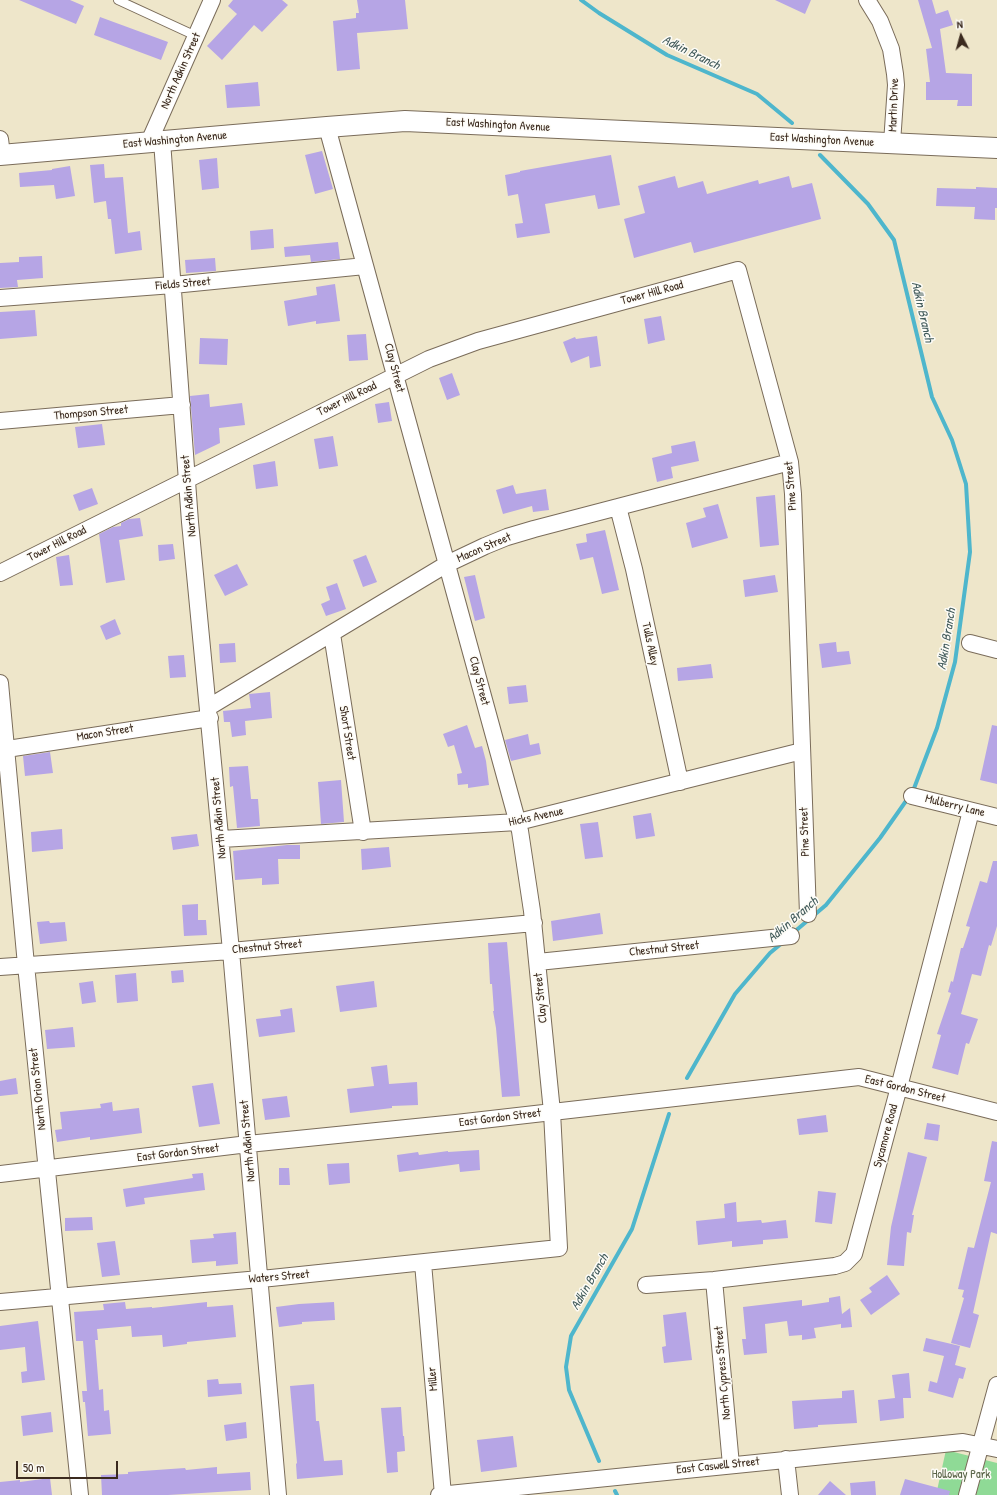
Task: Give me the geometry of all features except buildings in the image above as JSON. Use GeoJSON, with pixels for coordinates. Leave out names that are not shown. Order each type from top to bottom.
{"type":"FeatureCollection","features":[{"type":"Feature","properties":{"kind":"street","name":"North Adkin Street"},"geometry":{"type":"LineString","coordinates":[[212,0],[196,36],[156,142],[173,285],[187,479],[221,839],[278,1495]]}},
{"type":"Feature","properties":{"kind":"street","name":"Martin Drive"},"geometry":{"type":"LineString","coordinates":[[867,0],[880,21],[891,49],[896,85],[892,143]]}},
{"type":"Feature","properties":{"kind":"street","name":"East Washington Avenue"},"geometry":{"type":"LineString","coordinates":[[1,150],[156,142],[405,121],[997,148]]}},
{"type":"Feature","properties":{"kind":"street","name":"Clay Street"},"geometry":{"type":"LineString","coordinates":[[327,127],[518,822],[534,923],[538,962],[552,1112],[559,1248]]}},
{"type":"Feature","properties":{"kind":"street","name":"Fields Street"},"geometry":{"type":"LineString","coordinates":[[0,298],[173,285],[365,266]]}},
{"type":"Feature","properties":{"kind":"street","name":"Tower Hill Road"},"geometry":{"type":"LineString","coordinates":[[0,573],[429,359],[478,341],[738,270]]}},
{"type":"Feature","properties":{"kind":"street","name":"Pine Street"},"geometry":{"type":"LineString","coordinates":[[738,270],[790,462],[793,494],[808,914]]}},
{"type":"Feature","properties":{"kind":"street","name":"Thompson Street"},"geometry":{"type":"LineString","coordinates":[[0,421],[182,405]]}},
{"type":"Feature","properties":{"kind":"street","name":"Macon Street"},"geometry":{"type":"LineString","coordinates":[[3,749],[209,712],[332,634],[447,564],[507,537],[790,462]]}},
{"type":"Feature","properties":{"kind":"street","name":"Tulls Alley"},"geometry":{"type":"LineString","coordinates":[[618,507],[634,568],[680,782]]}},
{"type":"Feature","properties":{"kind":"street","name":"Short Street"},"geometry":{"type":"LineString","coordinates":[[332,634],[363,832]]}},
{"type":"Feature","properties":{"kind":"street"},"geometry":{"type":"LineString","coordinates":[[970,643],[997,650]]}},
{"type":"Feature","properties":{"kind":"street","name":"North Orion Street"},"geometry":{"type":"LineString","coordinates":[[0,683],[3,749],[80,1495]]}},
{"type":"Feature","properties":{"kind":"street","name":"Hicks Avenue"},"geometry":{"type":"LineString","coordinates":[[221,839],[518,822],[802,751]]}},
{"type":"Feature","properties":{"kind":"street","name":"Mulberry Lane"},"geometry":{"type":"LineString","coordinates":[[912,796],[997,817]]}},
{"type":"Feature","properties":{"kind":"street","name":"Sycamore Road"},"geometry":{"type":"LineString","coordinates":[[646,1285],[714,1280],[835,1266],[845,1263],[854,1254],[971,811]]}},
{"type":"Feature","properties":{"kind":"street","name":"Chestnut Street"},"geometry":{"type":"LineString","coordinates":[[0,967],[231,951],[534,923]]}},
{"type":"Feature","properties":{"kind":"street","name":"Chestnut Street"},"geometry":{"type":"LineString","coordinates":[[538,962],[791,936]]}},
{"type":"Feature","properties":{"kind":"street","name":"East Gordon Street"},"geometry":{"type":"LineString","coordinates":[[0,1174],[248,1144],[552,1112],[859,1077],[997,1112]]}},
{"type":"Feature","properties":{"kind":"street","name":"Waters Street"},"geometry":{"type":"LineString","coordinates":[[0,1302],[259,1279],[559,1248]]}},
{"type":"Feature","properties":{"kind":"street","name":"Miller"},"geometry":{"type":"LineString","coordinates":[[423,1263],[443,1495]]}},
{"type":"Feature","properties":{"kind":"street","name":"North Cypress Street"},"geometry":{"type":"LineString","coordinates":[[714,1280],[732,1465]]}},
{"type":"Feature","properties":{"kind":"street"},"geometry":{"type":"LineString","coordinates":[[967,1495],[997,1385]]}},
{"type":"Feature","properties":{"kind":"street","name":"East Caswell Street"},"geometry":{"type":"LineString","coordinates":[[439,1495],[963,1442],[997,1449]]}},
{"type":"Feature","properties":{"kind":"street"},"geometry":{"type":"LineString","coordinates":[[786,1459],[790,1495]]}},
{"type":"Feature","properties":{"kind":"lane"},"geometry":{"type":"LineString","coordinates":[[118,0],[196,36]]}},
{"type":"Feature","properties":{"kind":"green space","name":"Holloway Park"},"geometry":{"type":"Polygon","coordinates":[[[946,1450],[997,1463],[997,1495],[936,1495],[946,1450]]]}},
{"type":"Feature","properties":{"kind":"waterway","name":"Adkin Branch"},"geometry":{"type":"LineString","coordinates":[[581,0],[599,13],[667,55],[757,94],[792,123]]}},
{"type":"Feature","properties":{"kind":"waterway","name":"Adkin Branch"},"geometry":{"type":"LineString","coordinates":[[793,933],[826,905],[880,838],[913,791],[937,728],[955,662],[970,552],[966,484],[952,440],[932,397],[894,240],[868,204],[820,155]]}},
{"type":"Feature","properties":{"kind":"waterway","name":"Adkin Branch"},"geometry":{"type":"LineString","coordinates":[[687,1078],[735,994],[770,953],[782,943]]}},
{"type":"Feature","properties":{"kind":"waterway","name":"Adkin Branch"},"geometry":{"type":"LineString","coordinates":[[599,1461],[569,1390],[566,1367],[571,1336],[632,1229],[669,1114]]}},
{"type":"Feature","properties":{"kind":"waterway","name":"Adkin Branch"},"geometry":{"type":"LineString","coordinates":[[615,1491],[617,1495]]}}]}
